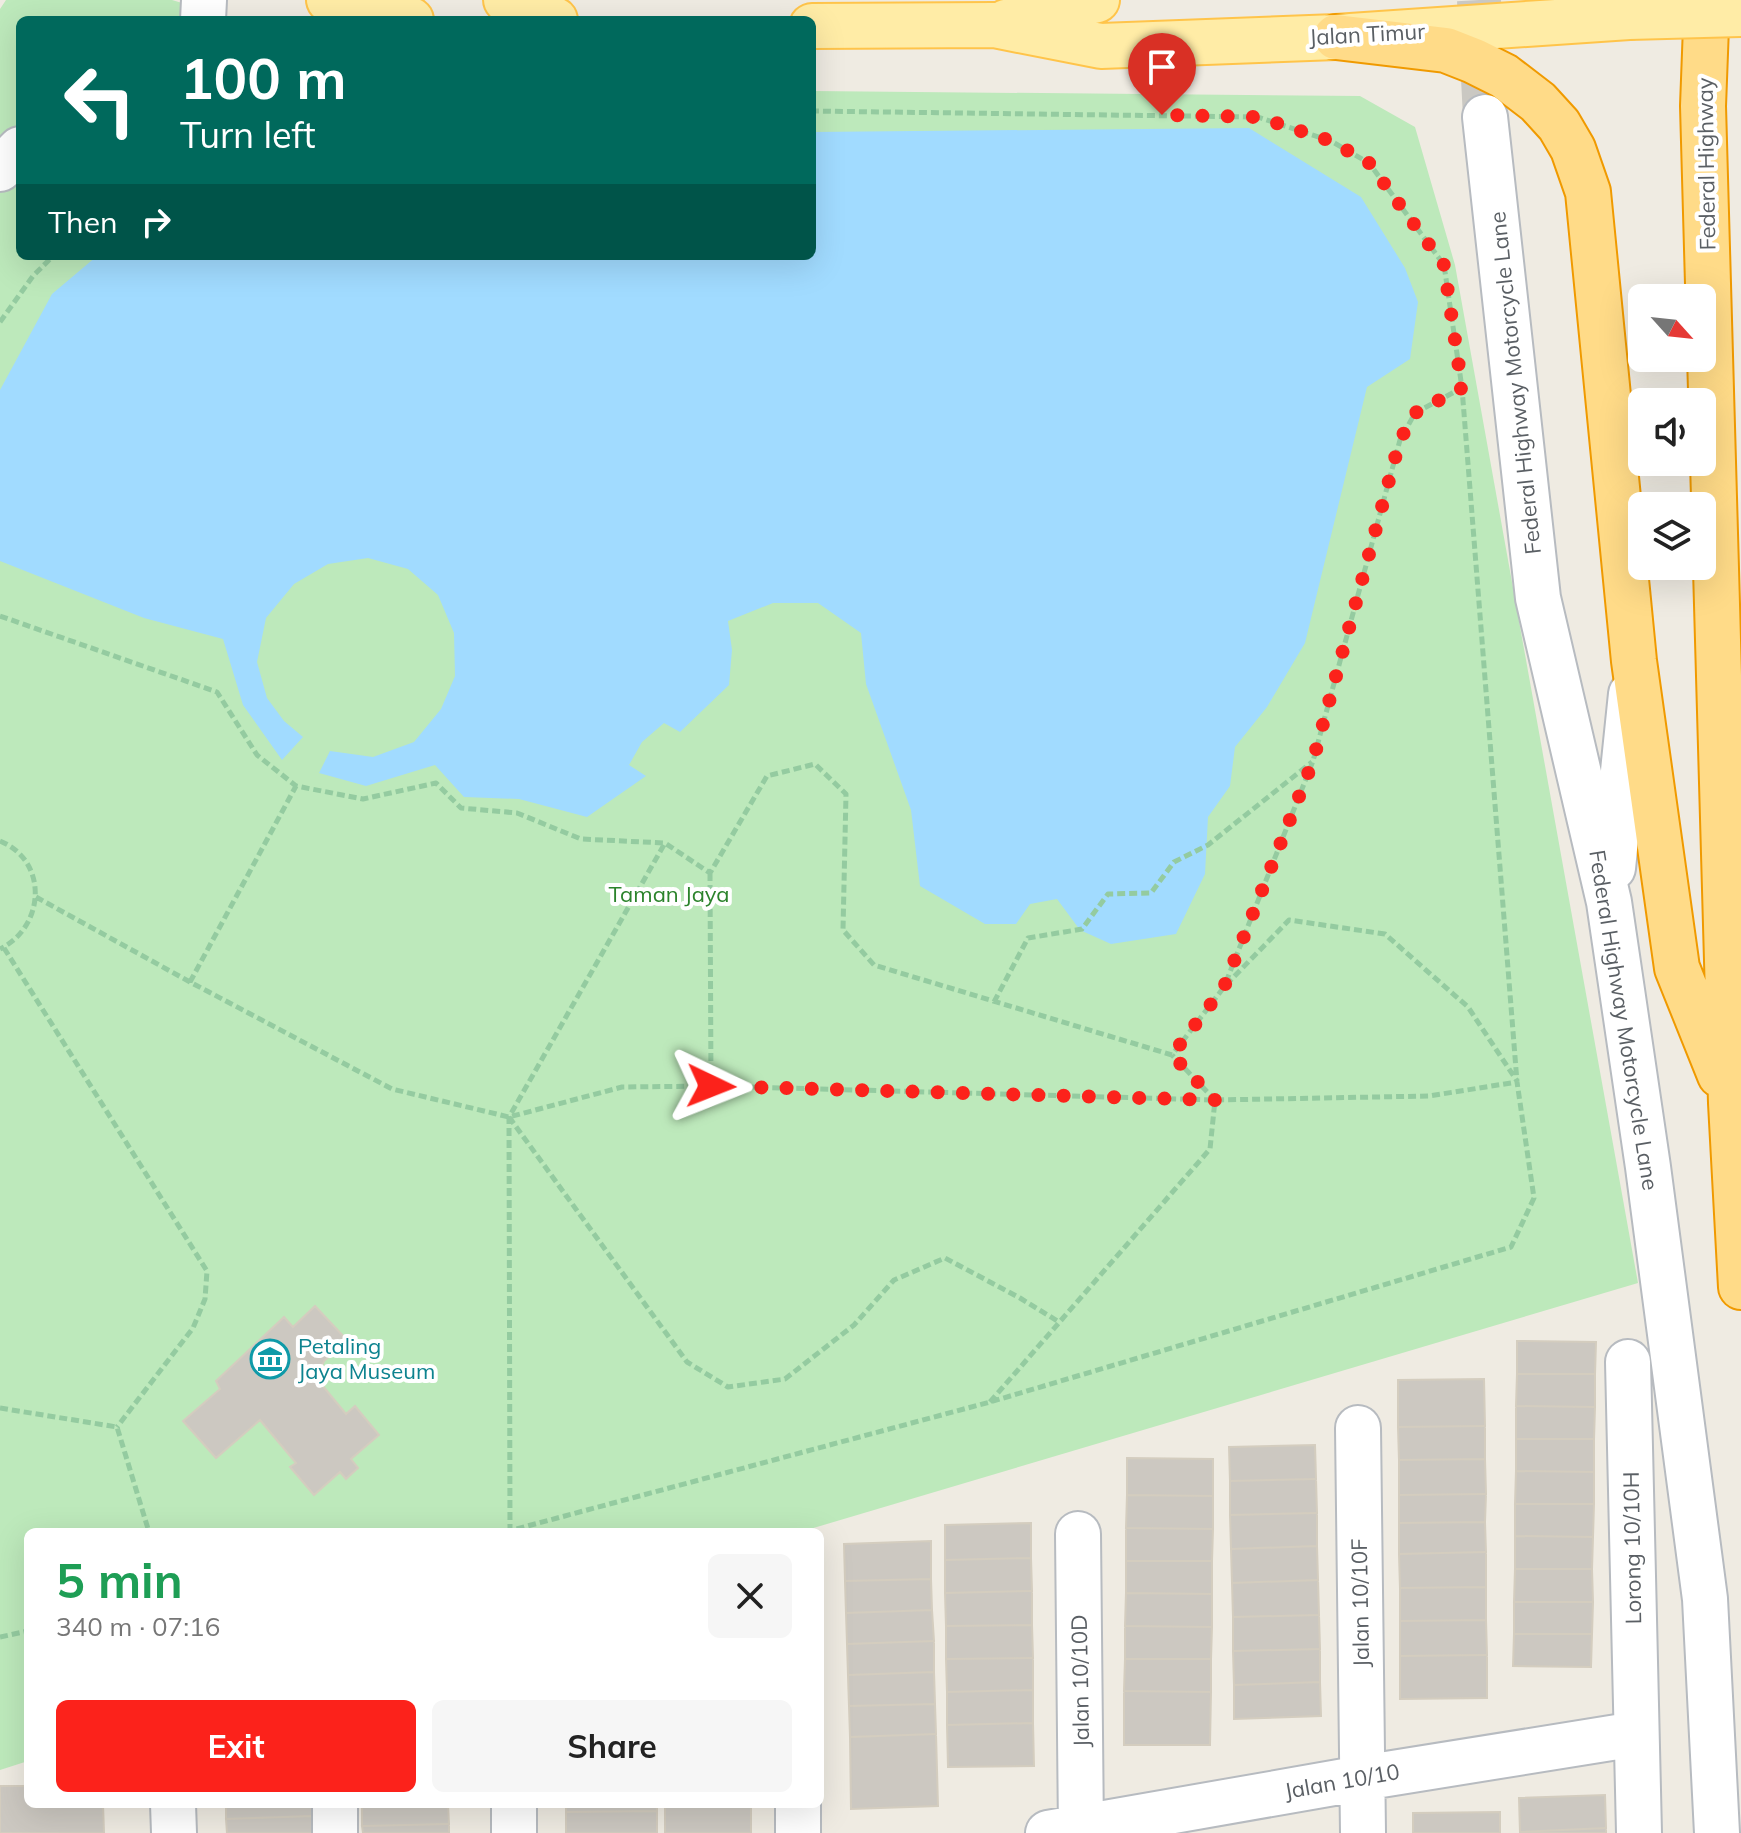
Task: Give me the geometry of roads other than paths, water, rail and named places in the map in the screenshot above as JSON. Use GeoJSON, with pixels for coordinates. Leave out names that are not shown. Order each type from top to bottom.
{"type":"FeatureCollection","features":[{"type":"Feature","properties":{"kind":"highway","name":"Federal Highway"},"geometry":{"type":"LineString","coordinates":[[1707,0],[1703,106],[1731,1103],[1741,1287]]}},
{"type":"Feature","properties":{"kind":"highway"},"geometry":{"type":"LineString","coordinates":[[1336,37],[1446,50],[1474,61],[1504,76],[1538,102],[1559,125],[1573,149],[1588,192],[1634,661],[1677,968],[1731,1103]]}},
{"type":"Feature","properties":{"kind":"main road"},"geometry":{"type":"LineString","coordinates":[[506,0],[545,16]]}},
{"type":"Feature","properties":{"kind":"main road","name":"Jalan Timur"},"geometry":{"type":"LineString","coordinates":[[994,25],[1097,0]]}},
{"type":"Feature","properties":{"kind":"main road"},"geometry":{"type":"LineString","coordinates":[[344,10],[384,16]]}},
{"type":"Feature","properties":{"kind":"main road","name":"Jalan Timur"},"geometry":{"type":"LineString","coordinates":[[816,26],[994,25],[1101,46],[1336,37],[1629,17],[1741,14]]}},
{"type":"Feature","properties":{"kind":"street","name":"Federal Highway Motorcycle Lane"},"geometry":{"type":"LineString","coordinates":[[1485,117],[1538,598],[1609,902],[1648,1167],[1705,1599],[1717,1833]]}},
{"type":"Feature","properties":{"kind":"street"},"geometry":{"type":"LineString","coordinates":[[0,169],[16,153]]}},
{"type":"Feature","properties":{"kind":"street"},"geometry":{"type":"LineString","coordinates":[[1609,902],[1634,661]]}},
{"type":"Feature","properties":{"kind":"street","name":"Lorong 10/10H"},"geometry":{"type":"LineString","coordinates":[[1628,1362],[1639,1833]]}},
{"type":"Feature","properties":{"kind":"street","name":"Jalan 10/10F"},"geometry":{"type":"LineString","coordinates":[[1358,1428],[1363,1833]]}},
{"type":"Feature","properties":{"kind":"street","name":"Jalan 10/10D"},"geometry":{"type":"LineString","coordinates":[[1070,1831],[1078,1534]]}},
{"type":"Feature","properties":{"kind":"street","name":"Jalan 10/10"},"geometry":{"type":"LineString","coordinates":[[1070,1831],[1362,1778],[1636,1734]]}},
{"type":"Feature","properties":{"kind":"street"},"geometry":{"type":"LineString","coordinates":[[173,1808],[174,1833]]}},
{"type":"Feature","properties":{"kind":"street"},"geometry":{"type":"LineString","coordinates":[[335,1808],[335,1833]]}},
{"type":"Feature","properties":{"kind":"street"},"geometry":{"type":"LineString","coordinates":[[514,1808],[514,1833]]}},
{"type":"Feature","properties":{"kind":"street"},"geometry":{"type":"LineString","coordinates":[[798,1808],[798,1833]]}},
{"type":"Feature","properties":{"kind":"water"},"geometry":{"type":"Polygon","coordinates":[[[1249,128],[1361,197],[1405,268],[1418,302],[1410,359],[1367,387],[1305,643],[1267,707],[1235,747],[1230,786],[1208,817],[1205,874],[1176,934],[1111,944],[1080,930],[1057,899],[1030,904],[1016,924],[985,924],[920,886],[911,810],[866,684],[861,633],[818,603],[773,603],[728,621],[732,650],[729,685],[680,732],[664,723],[642,742],[629,765],[646,776],[587,817],[519,799],[464,797],[435,765],[366,786],[319,773],[330,751],[373,757],[414,742],[441,709],[455,676],[454,633],[438,595],[408,569],[368,558],[328,564],[294,584],[266,618],[257,662],[267,698],[284,721],[303,737],[282,760],[243,705],[223,639],[144,618],[0,561],[0,390],[52,294],[92,260],[816,260],[816,132],[1249,128]]]}},
{"type":"Feature","properties":{"kind":"tunnel"},"geometry":{"type":"LineString","coordinates":[[1479,0],[1485,117]]}},
{"type":"Feature","properties":{"kind":"place","name":"Petaling Jaya Museum"},"geometry":{"type":"Point","coordinates":[270,1359]}},
{"type":"Feature","properties":{"kind":"park label","name":"Taman Jaya"},"geometry":{"type":"Point","coordinates":[669,894]}}]}
